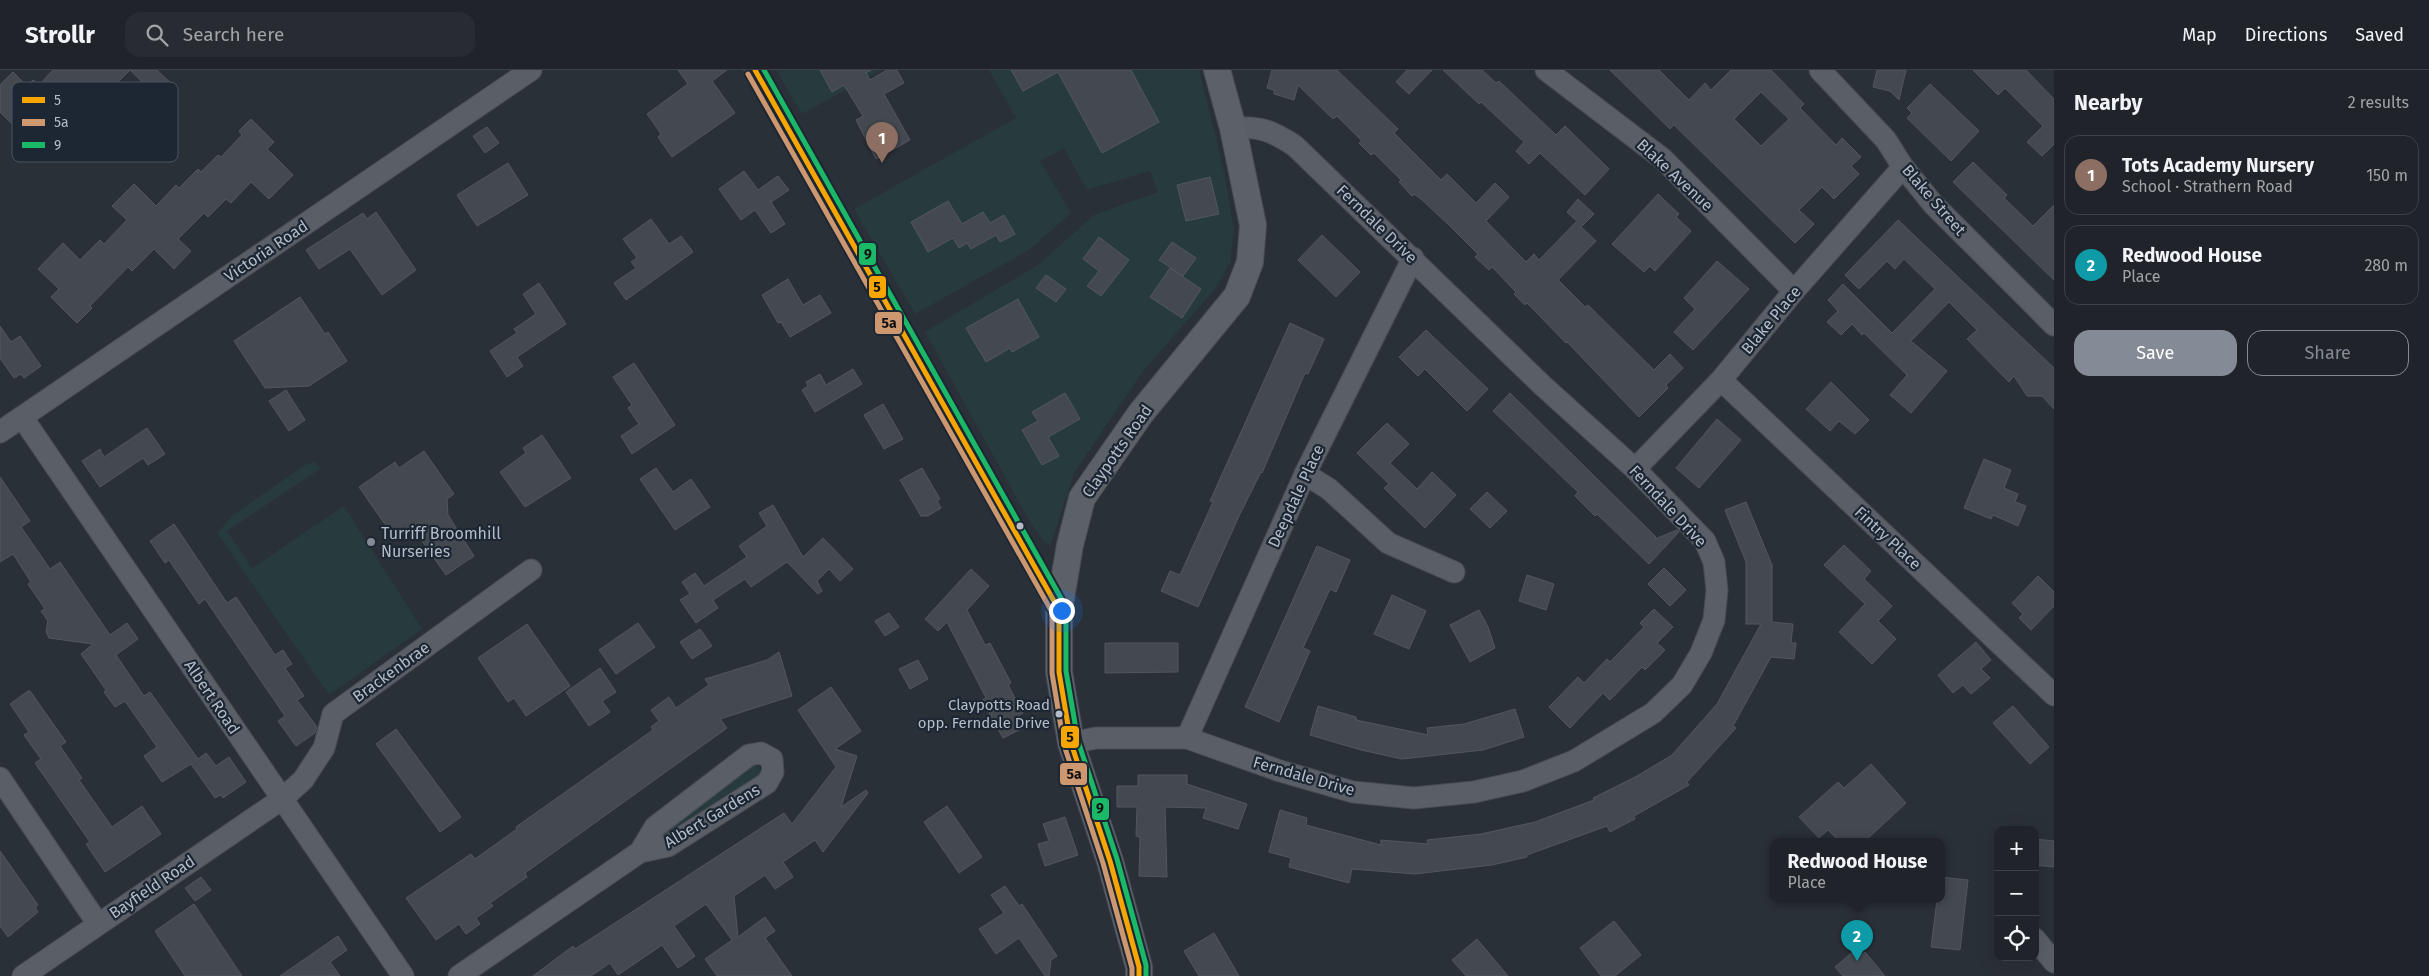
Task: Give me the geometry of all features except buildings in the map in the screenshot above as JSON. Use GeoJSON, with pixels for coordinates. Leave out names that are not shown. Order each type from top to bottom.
{"type":"FeatureCollection","features":[{"type":"Feature","properties":{"kind":"main road","name":"Claypotts Road"},"geometry":{"type":"LineString","coordinates":[[1139,976],[1139,967],[1110,861],[1070,743],[1059,672],[1059,610],[1070,545],[1082,498],[1141,414],[1237,296],[1250,262],[1253,225],[1233,128],[1218,70]]}},
{"type":"Feature","properties":{"kind":"street","name":"Victoria Road"},"geometry":{"type":"LineString","coordinates":[[0,432],[531,70]]}},
{"type":"Feature","properties":{"kind":"street"},"geometry":{"type":"LineString","coordinates":[[755,70],[1059,610]]}},
{"type":"Feature","properties":{"kind":"street","name":"Blake Avenue"},"geometry":{"type":"LineString","coordinates":[[1546,70],[1663,159],[1794,291]]}},
{"type":"Feature","properties":{"kind":"street","name":"Blake Street"},"geometry":{"type":"LineString","coordinates":[[1820,70],[1886,140],[1903,167],[1933,204],[2054,325]]}},
{"type":"Feature","properties":{"kind":"street","name":"Ferndale Drive"},"geometry":{"type":"LineString","coordinates":[[1070,743],[1096,738],[1186,738],[1280,771],[1353,792],[1414,798],[1474,792],[1523,781],[1574,761],[1619,736],[1653,713],[1682,685],[1701,652],[1714,620],[1717,590],[1714,562],[1704,541],[1635,469],[1542,385],[1414,258],[1295,146],[1276,133],[1256,127],[1233,128]]}},
{"type":"Feature","properties":{"kind":"street","name":"Blake Place"},"geometry":{"type":"LineString","coordinates":[[1635,469],[1721,380],[1794,291],[1903,167]]}},
{"type":"Feature","properties":{"kind":"street","name":"Deepdale Place"},"geometry":{"type":"LineString","coordinates":[[1186,738],[1305,474],[1414,258]]}},
{"type":"Feature","properties":{"kind":"street","name":"Fintry Place"},"geometry":{"type":"LineString","coordinates":[[1721,380],[2054,695]]}},
{"type":"Feature","properties":{"kind":"street","name":"Albert Road"},"geometry":{"type":"LineString","coordinates":[[22,418],[403,976]]}},
{"type":"Feature","properties":{"kind":"street"},"geometry":{"type":"LineString","coordinates":[[1305,474],[1329,489],[1388,543],[1454,572]]}},
{"type":"Feature","properties":{"kind":"street","name":"Brackenbrae"},"geometry":{"type":"LineString","coordinates":[[282,799],[303,780],[324,748],[333,714],[531,570]]}},
{"type":"Feature","properties":{"kind":"street","name":"Albert Gardens"},"geometry":{"type":"LineString","coordinates":[[459,976],[640,852],[668,846],[767,783],[773,772],[772,759],[760,753],[749,755],[655,827],[640,852]]}},
{"type":"Feature","properties":{"kind":"street"},"geometry":{"type":"LineString","coordinates":[[0,778],[98,924]]}},
{"type":"Feature","properties":{"kind":"street","name":"Bayfield Road"},"geometry":{"type":"LineString","coordinates":[[23,976],[282,799]]}},
{"type":"Feature","properties":{"kind":"street"},"geometry":{"type":"LineString","coordinates":[[2039,944],[2054,962]]}},
{"type":"Feature","properties":{"kind":"green space"},"geometry":{"type":"Polygon","coordinates":[[[776,70],[881,70],[802,114],[776,70]]]}},
{"type":"Feature","properties":{"kind":"green space"},"geometry":{"type":"Polygon","coordinates":[[[989,70],[1199,70],[1224,172],[1234,229],[1230,262],[1216,288],[1143,371],[1074,473],[1051,544],[1045,543],[1030,522],[925,332],[1038,265],[1094,215],[1158,192],[1150,171],[1087,190],[1064,148],[1040,161],[1071,213],[1029,250],[915,314],[854,209],[1016,118],[989,70]]]}},
{"type":"Feature","properties":{"kind":"green space"},"geometry":{"type":"Polygon","coordinates":[[[315,462],[320,469],[227,531],[252,568],[344,506],[422,629],[329,695],[217,533],[233,515],[305,465],[315,462]]]}},
{"type":"Feature","properties":{"kind":"green space"},"geometry":{"type":"Polygon","coordinates":[[[749,764],[760,767],[759,778],[663,839],[659,833],[749,764]]]}},
{"type":"Feature","properties":{"kind":"transit line","name":"5"},"geometry":{"type":"LineString","coordinates":[[755,70],[1059,610],[1059,672],[1071,743],[1110,861],[1139,967],[1139,976]]}},
{"type":"Feature","properties":{"kind":"transit line","name":"9"},"geometry":{"type":"LineString","coordinates":[[764,70],[1066,607],[1066,671],[1078,741],[1117,859],[1146,965],[1146,976]]}},
{"type":"Feature","properties":{"kind":"transit line","name":"5a"},"geometry":{"type":"LineString","coordinates":[[748,74],[1052,612],[1052,673],[1064,745],[1103,863],[1132,968],[1132,976]]}},
{"type":"Feature","properties":{"kind":"place","name":"Tots Academy Nursery"},"geometry":{"type":"Point","coordinates":[882,163]}},
{"type":"Feature","properties":{"kind":"place","name":"Turriff Broomhill Nurseries"},"geometry":{"type":"Point","coordinates":[371,542]}},
{"type":"Feature","properties":{"kind":"place","name":"Claypotts Road opp. Ferndale Drive"},"geometry":{"type":"Point","coordinates":[1059,714]}},
{"type":"Feature","properties":{"kind":"place","name":"Redwood House"},"geometry":{"type":"Point","coordinates":[1857,961]}}]}
